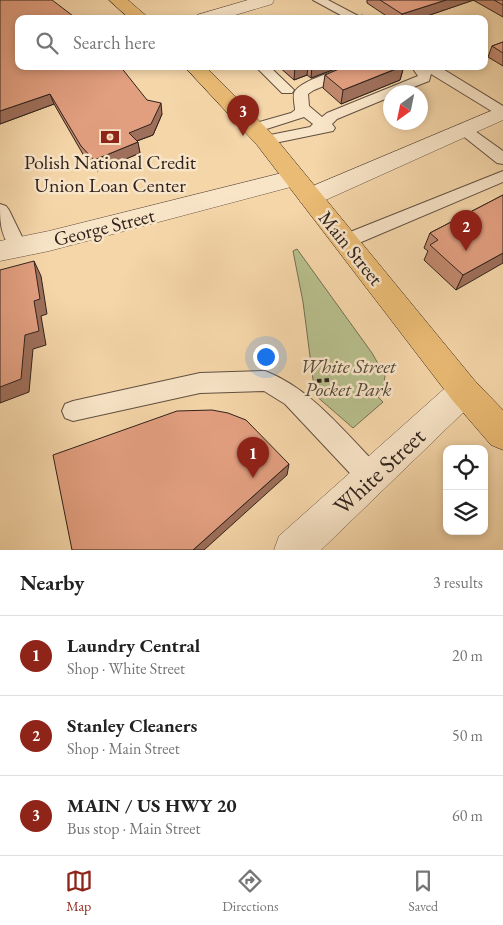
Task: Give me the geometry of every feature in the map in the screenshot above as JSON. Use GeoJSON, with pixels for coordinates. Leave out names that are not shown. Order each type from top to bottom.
{"type":"FeatureCollection","features":[{"type":"Feature","properties":{"kind":"main road"},"geometry":{"type":"LineString","coordinates":[[117,0],[136,15]]}},
{"type":"Feature","properties":{"kind":"main road","name":"Main Street"},"geometry":{"type":"LineString","coordinates":[[198,70],[259,134],[464,391],[503,434]]}},
{"type":"Feature","properties":{"kind":"street"},"geometry":{"type":"LineString","coordinates":[[216,15],[266,0]]}},
{"type":"Feature","properties":{"kind":"street"},"geometry":{"type":"LineString","coordinates":[[310,197],[503,112]]}},
{"type":"Feature","properties":{"kind":"street","name":"George Street"},"geometry":{"type":"LineString","coordinates":[[9,249],[212,200],[294,178]]}},
{"type":"Feature","properties":{"kind":"street","name":"White Street"},"geometry":{"type":"LineString","coordinates":[[293,550],[464,391]]}},
{"type":"Feature","properties":{"kind":"lane"},"geometry":{"type":"LineString","coordinates":[[319,0],[345,14]]}},
{"type":"Feature","properties":{"kind":"lane"},"geometry":{"type":"LineString","coordinates":[[265,70],[287,90]]}},
{"type":"Feature","properties":{"kind":"lane"},"geometry":{"type":"LineString","coordinates":[[259,134],[302,112],[301,93],[309,87],[351,70]]}},
{"type":"Feature","properties":{"kind":"lane"},"geometry":{"type":"LineString","coordinates":[[322,127],[345,110],[424,78],[423,70]]}},
{"type":"Feature","properties":{"kind":"lane"},"geometry":{"type":"LineString","coordinates":[[435,70],[503,112]]}},
{"type":"Feature","properties":{"kind":"lane"},"geometry":{"type":"LineString","coordinates":[[428,90],[451,80]]}},
{"type":"Feature","properties":{"kind":"lane"},"geometry":{"type":"LineString","coordinates":[[259,134],[322,127],[383,107]]}},
{"type":"Feature","properties":{"kind":"lane"},"geometry":{"type":"LineString","coordinates":[[302,108],[322,127]]}},
{"type":"Feature","properties":{"kind":"lane"},"geometry":{"type":"LineString","coordinates":[[463,129],[503,159]]}},
{"type":"Feature","properties":{"kind":"lane"},"geometry":{"type":"LineString","coordinates":[[346,242],[503,176]]}},
{"type":"Feature","properties":{"kind":"lane"},"geometry":{"type":"LineString","coordinates":[[0,210],[9,249]]}},
{"type":"Feature","properties":{"kind":"lane"},"geometry":{"type":"LineString","coordinates":[[73,411],[200,383],[264,381],[279,387],[293,397],[371,477]]}},
{"type":"Feature","properties":{"kind":"green space","name":"White Street Pocket Park"},"geometry":{"type":"Polygon","coordinates":[[[297,249],[372,353],[385,376],[383,390],[378,397],[383,402],[353,428],[315,395],[303,302],[293,251],[297,249]]]}},
{"type":"Feature","properties":{"kind":"building"},"geometry":{"type":"Polygon","coordinates":[[[0,0],[52,0],[72,15],[15,15],[15,70],[123,70],[147,100],[161,103],[151,124],[129,133],[138,142],[94,160],[81,146],[50,94],[0,111],[0,0]]]}},
{"type":"Feature","properties":{"kind":"building"},"geometry":{"type":"Polygon","coordinates":[[[380,0],[446,0],[402,14],[380,0]]]}},
{"type":"Feature","properties":{"kind":"building"},"geometry":{"type":"Polygon","coordinates":[[[494,0],[503,0],[503,5],[494,0]]]}},
{"type":"Feature","properties":{"kind":"building"},"geometry":{"type":"Polygon","coordinates":[[[503,42],[503,53],[492,46],[503,42]]]}},
{"type":"Feature","properties":{"kind":"building"},"geometry":{"type":"Polygon","coordinates":[[[337,70],[393,70],[343,90],[325,75],[337,70]]]}},
{"type":"Feature","properties":{"kind":"building"},"geometry":{"type":"Polygon","coordinates":[[[503,195],[503,253],[463,275],[430,245],[438,240],[430,233],[503,195]]]}},
{"type":"Feature","properties":{"kind":"building"},"geometry":{"type":"Polygon","coordinates":[[[34,261],[40,299],[34,301],[39,331],[25,335],[21,379],[0,387],[0,270],[34,261]]]}},
{"type":"Feature","properties":{"kind":"building"},"geometry":{"type":"Polygon","coordinates":[[[212,410],[228,413],[246,420],[289,464],[193,550],[72,550],[53,455],[177,411],[212,410]]]}},
{"type":"Feature","properties":{"kind":"place","name":"MAIN / US HWY 20"},"geometry":{"type":"Point","coordinates":[243,136]}},
{"type":"Feature","properties":{"kind":"place","name":"Polish National Credit Union Loan Center"},"geometry":{"type":"Point","coordinates":[110,137]}},
{"type":"Feature","properties":{"kind":"place","name":"Stanley Cleaners"},"geometry":{"type":"Point","coordinates":[466,251]}},
{"type":"Feature","properties":{"kind":"place","name":"Laundry Central"},"geometry":{"type":"Point","coordinates":[253,478]}}]}
